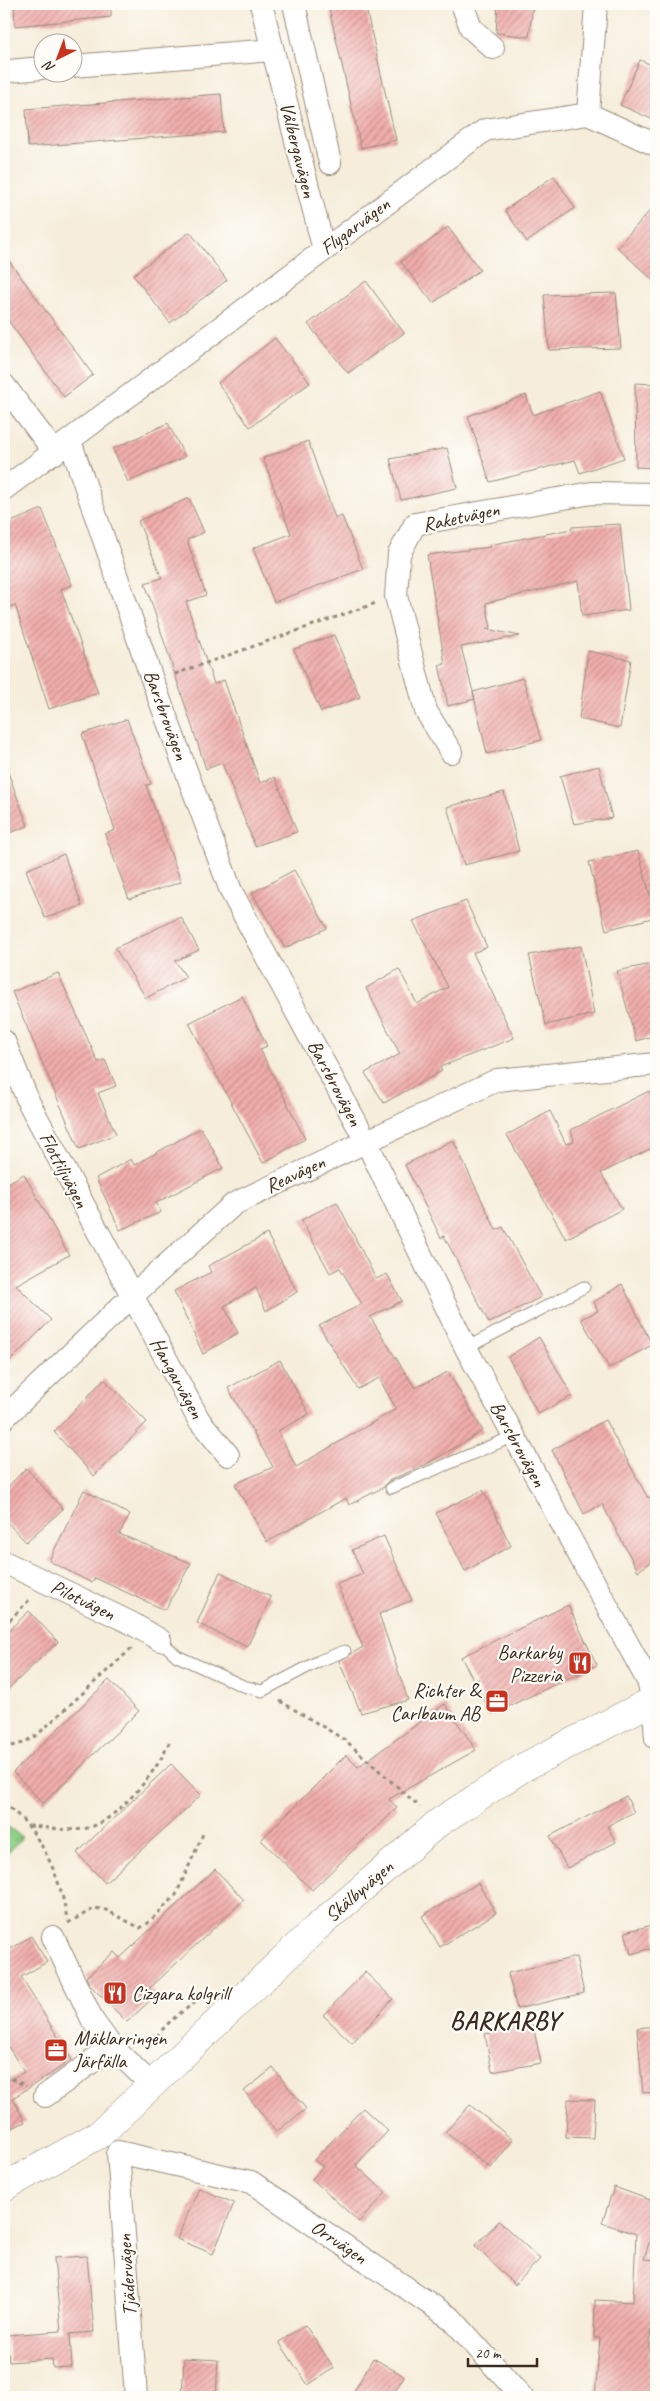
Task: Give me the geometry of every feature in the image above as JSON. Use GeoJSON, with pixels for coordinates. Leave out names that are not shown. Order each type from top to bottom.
{"type":"FeatureCollection","features":[{"type":"Feature","properties":{"kind":"street","name":"Vålbergavägen"},"geometry":{"type":"LineString","coordinates":[[261,4],[324,250]]}},
{"type":"Feature","properties":{"kind":"street","name":"Vålbergavägen"},"geometry":{"type":"LineString","coordinates":[[294,4],[330,163]]}},
{"type":"Feature","properties":{"kind":"street"},"geometry":{"type":"LineString","coordinates":[[462,4],[471,28],[493,48]]}},
{"type":"Feature","properties":{"kind":"street"},"geometry":{"type":"LineString","coordinates":[[596,4],[588,114],[656,144]]}},
{"type":"Feature","properties":{"kind":"street"},"geometry":{"type":"LineString","coordinates":[[82,65],[273,50]]}},
{"type":"Feature","properties":{"kind":"street"},"geometry":{"type":"LineString","coordinates":[[9,70],[32,69]]}},
{"type":"Feature","properties":{"kind":"street","name":"Flygarvägen"},"geometry":{"type":"LineString","coordinates":[[4,489],[485,130],[588,114]]}},
{"type":"Feature","properties":{"kind":"street"},"geometry":{"type":"LineString","coordinates":[[4,385],[62,447]]}},
{"type":"Feature","properties":{"kind":"street","name":"Barsbrovägen"},"geometry":{"type":"LineString","coordinates":[[62,447],[231,891],[366,1141],[466,1348],[648,1681],[654,1700],[656,1738]]}},
{"type":"Feature","properties":{"kind":"street","name":"Raketvägen"},"geometry":{"type":"LineString","coordinates":[[451,752],[426,712],[396,596],[399,554],[415,524],[592,493],[656,494]]}},
{"type":"Feature","properties":{"kind":"street","name":"Flottiljvägen"},"geometry":{"type":"LineString","coordinates":[[4,1041],[29,1103],[132,1296]]}},
{"type":"Feature","properties":{"kind":"street","name":"Reavägen"},"geometry":{"type":"LineString","coordinates":[[4,1418],[132,1296],[234,1204],[497,1080],[656,1064]]}},
{"type":"Feature","properties":{"kind":"street","name":"Hangarvägen"},"geometry":{"type":"LineString","coordinates":[[132,1296],[199,1420],[228,1455]]}},
{"type":"Feature","properties":{"kind":"street","name":"Pilotvägen"},"geometry":{"type":"LineString","coordinates":[[4,1562],[154,1637]]}},
{"type":"Feature","properties":{"kind":"street","name":"Skälbyvägen"},"geometry":{"type":"LineString","coordinates":[[4,2187],[109,2143],[151,2084],[315,1928],[438,1823],[524,1767],[654,1700]]}},
{"type":"Feature","properties":{"kind":"street"},"geometry":{"type":"LineString","coordinates":[[54,1937],[94,2021],[112,2047],[151,2084]]}},
{"type":"Feature","properties":{"kind":"street"},"geometry":{"type":"LineString","coordinates":[[45,2096],[112,2047]]}},
{"type":"Feature","properties":{"kind":"street","name":"Tjädervägen"},"geometry":{"type":"LineString","coordinates":[[109,2143],[136,2397]]}},
{"type":"Feature","properties":{"kind":"street","name":"Orrvägen"},"geometry":{"type":"LineString","coordinates":[[109,2143],[251,2182],[452,2319],[522,2397]]}},
{"type":"Feature","properties":{"kind":"lane"},"geometry":{"type":"LineString","coordinates":[[466,1348],[584,1287]]}},
{"type":"Feature","properties":{"kind":"lane"},"geometry":{"type":"LineString","coordinates":[[391,1488],[514,1436]]}},
{"type":"Feature","properties":{"kind":"lane"},"geometry":{"type":"LineString","coordinates":[[154,1637],[177,1656],[243,1686],[262,1691],[319,1661],[344,1651]]}},
{"type":"Feature","properties":{"kind":"path"},"geometry":{"type":"LineString","coordinates":[[153,682],[396,596]]}},
{"type":"Feature","properties":{"kind":"path"},"geometry":{"type":"LineString","coordinates":[[4,1626],[30,1599],[42,1580]]}},
{"type":"Feature","properties":{"kind":"path"},"geometry":{"type":"LineString","coordinates":[[4,1748],[22,1743],[37,1735],[154,1637]]}},
{"type":"Feature","properties":{"kind":"path"},"geometry":{"type":"LineString","coordinates":[[262,1691],[345,1740],[438,1823]]}},
{"type":"Feature","properties":{"kind":"path"},"geometry":{"type":"LineString","coordinates":[[29,1826],[73,1829],[90,1827],[107,1818],[135,1792],[156,1768],[166,1753],[170,1740]]}},
{"type":"Feature","properties":{"kind":"path"},"geometry":{"type":"LineString","coordinates":[[4,1802],[29,1826],[48,1856],[65,1905],[67,1924],[95,1908],[106,1910],[140,1928],[147,1924],[176,1895],[203,1834]]}},
{"type":"Feature","properties":{"kind":"green space"},"geometry":{"type":"Polygon","coordinates":[[[4,1824],[22,1837],[4,1858],[4,1824]]]}},
{"type":"Feature","properties":{"kind":"building"},"geometry":{"type":"Polygon","coordinates":[[[14,4],[111,4],[111,17],[15,26],[14,4]]]}},
{"type":"Feature","properties":{"kind":"building"},"geometry":{"type":"Polygon","coordinates":[[[347,4],[365,4],[396,140],[361,148],[329,8],[347,4]]]}},
{"type":"Feature","properties":{"kind":"building"},"geometry":{"type":"Polygon","coordinates":[[[498,4],[533,4],[529,37],[496,33],[498,4]]]}},
{"type":"Feature","properties":{"kind":"building"},"geometry":{"type":"Polygon","coordinates":[[[640,60],[656,67],[656,121],[620,105],[640,60]]]}},
{"type":"Feature","properties":{"kind":"building"},"geometry":{"type":"Polygon","coordinates":[[[221,94],[224,132],[28,147],[26,109],[221,94]]]}},
{"type":"Feature","properties":{"kind":"building"},"geometry":{"type":"Polygon","coordinates":[[[554,176],[575,208],[527,242],[505,210],[554,176]]]}},
{"type":"Feature","properties":{"kind":"building"},"geometry":{"type":"Polygon","coordinates":[[[656,204],[656,283],[617,247],[656,204]]]}},
{"type":"Feature","properties":{"kind":"building"},"geometry":{"type":"Polygon","coordinates":[[[448,227],[480,270],[433,303],[401,262],[448,227]]]}},
{"type":"Feature","properties":{"kind":"building"},"geometry":{"type":"Polygon","coordinates":[[[190,232],[227,280],[170,323],[133,275],[190,232]]]}},
{"type":"Feature","properties":{"kind":"building"},"geometry":{"type":"Polygon","coordinates":[[[4,254],[93,375],[64,397],[4,315],[4,254]]]}},
{"type":"Feature","properties":{"kind":"building"},"geometry":{"type":"Polygon","coordinates":[[[366,281],[404,333],[348,373],[308,324],[366,281]]]}},
{"type":"Feature","properties":{"kind":"building"},"geometry":{"type":"Polygon","coordinates":[[[616,293],[621,348],[549,350],[544,295],[616,293]]]}},
{"type":"Feature","properties":{"kind":"building"},"geometry":{"type":"Polygon","coordinates":[[[275,338],[310,383],[250,427],[218,383],[275,338]]]}},
{"type":"Feature","properties":{"kind":"building"},"geometry":{"type":"Polygon","coordinates":[[[635,383],[656,384],[656,468],[636,467],[635,383]]]}},
{"type":"Feature","properties":{"kind":"building"},"geometry":{"type":"Polygon","coordinates":[[[600,391],[624,458],[580,473],[575,460],[490,482],[468,416],[526,395],[533,415],[600,391]]]}},
{"type":"Feature","properties":{"kind":"building"},"geometry":{"type":"Polygon","coordinates":[[[168,423],[185,457],[128,482],[113,449],[168,423]]]}},
{"type":"Feature","properties":{"kind":"building"},"geometry":{"type":"Polygon","coordinates":[[[308,441],[335,518],[342,516],[363,569],[274,602],[253,548],[291,534],[263,458],[308,441]]]}},
{"type":"Feature","properties":{"kind":"building"},"geometry":{"type":"Polygon","coordinates":[[[447,448],[457,488],[401,500],[390,459],[447,448]]]}},
{"type":"Feature","properties":{"kind":"building"},"geometry":{"type":"Polygon","coordinates":[[[189,498],[204,532],[187,540],[206,595],[186,602],[214,684],[224,680],[260,783],[275,777],[297,832],[255,846],[222,763],[206,769],[145,583],[162,578],[138,521],[189,498]]]}},
{"type":"Feature","properties":{"kind":"building"},"geometry":{"type":"Polygon","coordinates":[[[42,509],[72,585],[61,589],[98,693],[49,709],[15,605],[7,608],[4,599],[4,525],[42,509]]]}},
{"type":"Feature","properties":{"kind":"building"},"geometry":{"type":"Polygon","coordinates":[[[620,524],[629,610],[582,616],[578,581],[486,603],[491,628],[486,629],[520,636],[461,647],[475,699],[448,706],[439,665],[445,664],[427,555],[490,547],[489,545],[572,529],[572,527],[620,524]]]}},
{"type":"Feature","properties":{"kind":"building"},"geometry":{"type":"Polygon","coordinates":[[[334,635],[360,697],[321,712],[294,649],[334,635]]]}},
{"type":"Feature","properties":{"kind":"building"},"geometry":{"type":"Polygon","coordinates":[[[588,651],[631,660],[620,728],[579,719],[588,651]]]}},
{"type":"Feature","properties":{"kind":"building"},"geometry":{"type":"Polygon","coordinates":[[[523,678],[541,740],[487,754],[473,692],[523,678]]]}},
{"type":"Feature","properties":{"kind":"building"},"geometry":{"type":"Polygon","coordinates":[[[127,719],[151,784],[146,785],[181,882],[129,899],[105,834],[115,830],[82,734],[127,719]]]}},
{"type":"Feature","properties":{"kind":"building"},"geometry":{"type":"Polygon","coordinates":[[[599,766],[612,818],[574,824],[560,776],[599,766]]]}},
{"type":"Feature","properties":{"kind":"building"},"geometry":{"type":"Polygon","coordinates":[[[6,767],[28,826],[4,835],[4,768],[6,767]]]}},
{"type":"Feature","properties":{"kind":"building"},"geometry":{"type":"Polygon","coordinates":[[[504,792],[519,851],[464,865],[447,807],[504,792]]]}},
{"type":"Feature","properties":{"kind":"building"},"geometry":{"type":"Polygon","coordinates":[[[638,851],[656,917],[606,930],[589,862],[638,851]]]}},
{"type":"Feature","properties":{"kind":"building"},"geometry":{"type":"Polygon","coordinates":[[[64,854],[82,906],[45,918],[26,870],[64,854]]]}},
{"type":"Feature","properties":{"kind":"building"},"geometry":{"type":"Polygon","coordinates":[[[294,870],[327,928],[285,948],[252,893],[294,870]]]}},
{"type":"Feature","properties":{"kind":"building"},"geometry":{"type":"Polygon","coordinates":[[[466,901],[487,947],[473,953],[514,1038],[440,1067],[442,1071],[384,1103],[365,1073],[400,1054],[366,988],[399,969],[417,1004],[448,987],[413,921],[466,901]]]}},
{"type":"Feature","properties":{"kind":"building"},"geometry":{"type":"Polygon","coordinates":[[[181,917],[199,950],[175,961],[186,977],[146,998],[115,948],[181,917]]]}},
{"type":"Feature","properties":{"kind":"building"},"geometry":{"type":"Polygon","coordinates":[[[581,946],[594,1014],[546,1025],[529,955],[581,946]]]}},
{"type":"Feature","properties":{"kind":"building"},"geometry":{"type":"Polygon","coordinates":[[[656,963],[656,1035],[636,1041],[617,971],[656,963]]]}},
{"type":"Feature","properties":{"kind":"building"},"geometry":{"type":"Polygon","coordinates":[[[58,973],[98,1062],[105,1060],[116,1086],[98,1093],[116,1134],[79,1149],[12,992],[58,973]]]}},
{"type":"Feature","properties":{"kind":"building"},"geometry":{"type":"Polygon","coordinates":[[[242,996],[267,1046],[260,1049],[305,1139],[263,1163],[189,1023],[242,996]]]}},
{"type":"Feature","properties":{"kind":"building"},"geometry":{"type":"Polygon","coordinates":[[[649,1091],[656,1105],[656,1146],[601,1173],[622,1209],[566,1239],[507,1135],[550,1111],[566,1144],[574,1141],[571,1130],[649,1091]]]}},
{"type":"Feature","properties":{"kind":"building"},"geometry":{"type":"Polygon","coordinates":[[[201,1128],[223,1168],[156,1203],[161,1212],[120,1230],[96,1178],[131,1159],[134,1165],[201,1128]]]}},
{"type":"Feature","properties":{"kind":"building"},"geometry":{"type":"Polygon","coordinates":[[[453,1140],[496,1230],[503,1227],[541,1297],[489,1323],[444,1236],[441,1238],[405,1165],[453,1140]]]}},
{"type":"Feature","properties":{"kind":"building"},"geometry":{"type":"Polygon","coordinates":[[[24,1174],[69,1255],[16,1285],[51,1320],[4,1367],[4,1185],[24,1174]]]}},
{"type":"Feature","properties":{"kind":"building"},"geometry":{"type":"Polygon","coordinates":[[[337,1202],[376,1279],[387,1274],[402,1301],[370,1317],[415,1388],[448,1372],[483,1431],[427,1464],[388,1481],[384,1487],[349,1505],[346,1498],[267,1542],[235,1484],[273,1467],[228,1388],[280,1360],[309,1414],[278,1431],[296,1467],[396,1409],[379,1378],[358,1389],[319,1326],[362,1304],[340,1268],[330,1273],[301,1220],[337,1202]]]}},
{"type":"Feature","properties":{"kind":"building"},"geometry":{"type":"Polygon","coordinates":[[[267,1234],[297,1292],[266,1311],[256,1288],[224,1306],[238,1333],[203,1354],[174,1291],[211,1272],[208,1266],[267,1234]]]}},
{"type":"Feature","properties":{"kind":"building"},"geometry":{"type":"Polygon","coordinates":[[[622,1284],[652,1345],[609,1368],[581,1319],[598,1311],[594,1302],[622,1284]]]}},
{"type":"Feature","properties":{"kind":"building"},"geometry":{"type":"Polygon","coordinates":[[[539,1337],[572,1396],[538,1414],[508,1357],[539,1337]]]}},
{"type":"Feature","properties":{"kind":"building"},"geometry":{"type":"Polygon","coordinates":[[[104,1379],[147,1422],[94,1476],[54,1432],[104,1379]]]}},
{"type":"Feature","properties":{"kind":"building"},"geometry":{"type":"Polygon","coordinates":[[[605,1420],[648,1498],[656,1492],[656,1559],[638,1571],[602,1504],[584,1514],[552,1450],[605,1420]]]}},
{"type":"Feature","properties":{"kind":"building"},"geometry":{"type":"Polygon","coordinates":[[[26,1468],[63,1509],[26,1542],[4,1519],[4,1491],[26,1468]]]}},
{"type":"Feature","properties":{"kind":"building"},"geometry":{"type":"Polygon","coordinates":[[[84,1490],[130,1515],[119,1534],[191,1563],[165,1610],[95,1578],[92,1583],[49,1561],[84,1490]]]}},
{"type":"Feature","properties":{"kind":"building"},"geometry":{"type":"Polygon","coordinates":[[[483,1490],[511,1546],[465,1571],[436,1513],[483,1490]]]}},
{"type":"Feature","properties":{"kind":"building"},"geometry":{"type":"Polygon","coordinates":[[[384,1536],[412,1600],[379,1614],[408,1700],[361,1713],[339,1661],[363,1647],[337,1584],[363,1574],[352,1550],[384,1536]]]}},
{"type":"Feature","properties":{"kind":"building"},"geometry":{"type":"Polygon","coordinates":[[[220,1572],[271,1597],[247,1647],[197,1623],[220,1572]]]}},
{"type":"Feature","properties":{"kind":"building"},"geometry":{"type":"Polygon","coordinates":[[[568,1605],[597,1665],[492,1714],[475,1683],[479,1679],[474,1681],[461,1657],[568,1605]]]}},
{"type":"Feature","properties":{"kind":"building"},"geometry":{"type":"Polygon","coordinates":[[[29,1611],[58,1642],[4,1693],[4,1635],[29,1611]]]}},
{"type":"Feature","properties":{"kind":"building"},"geometry":{"type":"Polygon","coordinates":[[[109,1680],[139,1711],[43,1803],[13,1772],[109,1680]]]}},
{"type":"Feature","properties":{"kind":"building"},"geometry":{"type":"Polygon","coordinates":[[[445,1704],[476,1750],[389,1799],[397,1808],[312,1890],[261,1840],[346,1755],[358,1767],[445,1704]]]}},
{"type":"Feature","properties":{"kind":"building"},"geometry":{"type":"Polygon","coordinates":[[[171,1764],[201,1795],[105,1883],[77,1853],[171,1764]]]}},
{"type":"Feature","properties":{"kind":"building"},"geometry":{"type":"Polygon","coordinates":[[[626,1796],[634,1812],[607,1826],[616,1842],[567,1868],[550,1836],[626,1796]]]}},
{"type":"Feature","properties":{"kind":"building"},"geometry":{"type":"Polygon","coordinates":[[[215,1869],[244,1900],[149,1989],[156,1995],[127,2022],[90,1985],[86,1977],[114,1952],[120,1958],[215,1869]]]}},
{"type":"Feature","properties":{"kind":"building"},"geometry":{"type":"Polygon","coordinates":[[[478,1883],[496,1913],[440,1947],[422,1916],[478,1883]]]}},
{"type":"Feature","properties":{"kind":"building"},"geometry":{"type":"Polygon","coordinates":[[[656,1924],[656,1947],[631,1954],[625,1932],[656,1924]]]}},
{"type":"Feature","properties":{"kind":"building"},"geometry":{"type":"Polygon","coordinates":[[[31,1936],[47,1962],[21,1977],[72,2060],[13,2098],[25,2122],[4,2132],[4,2079],[5,2082],[24,2072],[4,2040],[4,1949],[6,1952],[31,1936]]]}},
{"type":"Feature","properties":{"kind":"building"},"geometry":{"type":"Polygon","coordinates":[[[576,1957],[584,1993],[517,2009],[508,1973],[576,1957]]]}},
{"type":"Feature","properties":{"kind":"building"},"geometry":{"type":"Polygon","coordinates":[[[365,1972],[393,1999],[352,2043],[323,2015],[365,1972]]]}},
{"type":"Feature","properties":{"kind":"building"},"geometry":{"type":"Polygon","coordinates":[[[533,2025],[541,2063],[492,2072],[485,2034],[533,2025]]]}},
{"type":"Feature","properties":{"kind":"building"},"geometry":{"type":"Polygon","coordinates":[[[656,2026],[656,2092],[643,2093],[637,2028],[656,2026]]]}},
{"type":"Feature","properties":{"kind":"building"},"geometry":{"type":"Polygon","coordinates":[[[273,2068],[306,2109],[276,2132],[244,2091],[273,2068]]]}},
{"type":"Feature","properties":{"kind":"building"},"geometry":{"type":"Polygon","coordinates":[[[568,2099],[595,2100],[593,2138],[566,2137],[568,2099]]]}},
{"type":"Feature","properties":{"kind":"building"},"geometry":{"type":"Polygon","coordinates":[[[470,2105],[513,2140],[491,2168],[445,2132],[470,2105]]]}},
{"type":"Feature","properties":{"kind":"building"},"geometry":{"type":"Polygon","coordinates":[[[363,2108],[388,2131],[356,2165],[386,2193],[359,2222],[312,2179],[323,2167],[314,2160],[363,2108]]]}},
{"type":"Feature","properties":{"kind":"building"},"geometry":{"type":"Polygon","coordinates":[[[614,2187],[656,2202],[656,2220],[644,2259],[656,2260],[656,2281],[653,2281],[649,2365],[654,2366],[651,2397],[595,2397],[600,2338],[594,2338],[595,2300],[633,2302],[636,2234],[602,2223],[614,2187]]]}},
{"type":"Feature","properties":{"kind":"building"},"geometry":{"type":"Polygon","coordinates":[[[199,2188],[234,2203],[213,2254],[177,2239],[199,2188]]]}},
{"type":"Feature","properties":{"kind":"building"},"geometry":{"type":"Polygon","coordinates":[[[499,2221],[540,2259],[515,2285],[475,2246],[499,2221]]]}},
{"type":"Feature","properties":{"kind":"building"},"geometry":{"type":"Polygon","coordinates":[[[87,2256],[94,2332],[70,2334],[72,2367],[53,2368],[52,2359],[9,2362],[7,2335],[61,2331],[54,2258],[87,2256]]]}},
{"type":"Feature","properties":{"kind":"building"},"geometry":{"type":"Polygon","coordinates":[[[305,2325],[334,2368],[308,2385],[279,2342],[305,2325]]]}},
{"type":"Feature","properties":{"kind":"building"},"geometry":{"type":"Polygon","coordinates":[[[184,2358],[218,2360],[216,2397],[182,2397],[184,2358]]]}},
{"type":"Feature","properties":{"kind":"building"},"geometry":{"type":"Polygon","coordinates":[[[373,2358],[404,2376],[392,2397],[351,2397],[373,2358]]]}},
{"type":"Feature","properties":{"kind":"place","name":"Barkarby Pizzeria"},"geometry":{"type":"Point","coordinates":[580,1663]}},
{"type":"Feature","properties":{"kind":"place","name":"Richter & Carlbaum AB"},"geometry":{"type":"Point","coordinates":[497,1701]}},
{"type":"Feature","properties":{"kind":"place","name":"Cizgara kolgrill"},"geometry":{"type":"Point","coordinates":[115,1993]}},
{"type":"Feature","properties":{"kind":"place","name":"Mäklarringen Järfälla"},"geometry":{"type":"Point","coordinates":[56,2050]}},
{"type":"Feature","properties":{"kind":"district","name":"BARKARBY"},"geometry":{"type":"Point","coordinates":[505,2021]}}]}
